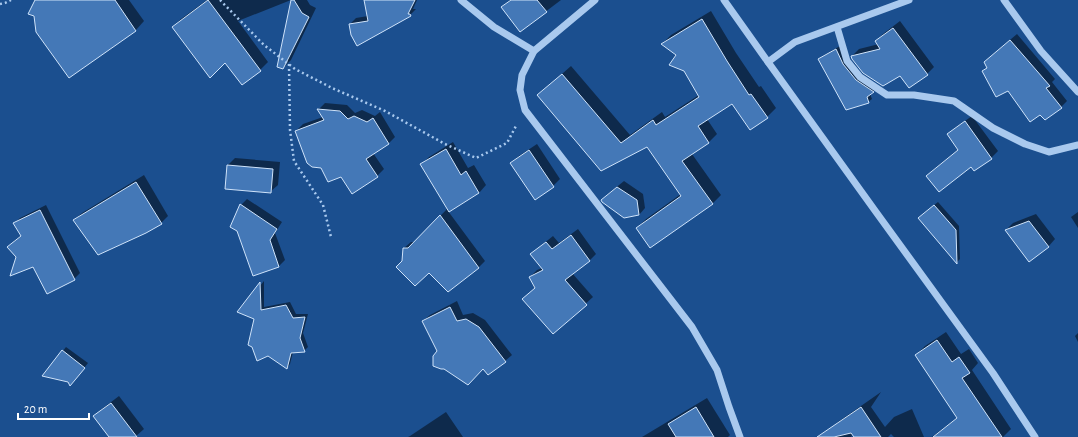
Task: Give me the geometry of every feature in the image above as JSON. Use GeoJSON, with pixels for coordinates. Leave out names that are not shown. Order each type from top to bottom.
{"type":"FeatureCollection","features":[{"type":"Feature","properties":{"kind":"street"},"geometry":{"type":"LineString","coordinates":[[461,0],[494,27],[534,50]]}},
{"type":"Feature","properties":{"kind":"street"},"geometry":{"type":"LineString","coordinates":[[595,0],[534,50],[522,75],[520,90],[525,110],[692,327],[717,370],[740,437]]}},
{"type":"Feature","properties":{"kind":"street"},"geometry":{"type":"LineString","coordinates":[[724,0],[994,373],[1035,437]]}},
{"type":"Feature","properties":{"kind":"street"},"geometry":{"type":"LineString","coordinates":[[768,62],[795,42],[899,2],[909,0]]}},
{"type":"Feature","properties":{"kind":"street"},"geometry":{"type":"LineString","coordinates":[[1004,0],[1041,51],[1078,92]]}},
{"type":"Feature","properties":{"kind":"street"},"geometry":{"type":"LineString","coordinates":[[837,26],[847,61],[860,77],[887,95],[914,95],[954,101],[993,128],[1025,144],[1049,152],[1078,145]]}},
{"type":"Feature","properties":{"kind":"path"},"geometry":{"type":"LineString","coordinates":[[0,4],[11,0]]}},
{"type":"Feature","properties":{"kind":"path"},"geometry":{"type":"LineString","coordinates":[[220,0],[264,45],[295,69],[332,88],[385,111],[445,144],[476,158],[507,144],[525,110]]}},
{"type":"Feature","properties":{"kind":"path"},"geometry":{"type":"LineString","coordinates":[[289,64],[290,130],[294,161],[323,205],[331,237]]}},
{"type":"Feature","properties":{"kind":"building"},"geometry":{"type":"Polygon","coordinates":[[[35,0],[115,0],[136,31],[69,78],[36,32],[34,16],[28,14],[35,0]]]}},
{"type":"Feature","properties":{"kind":"building"},"geometry":{"type":"Polygon","coordinates":[[[208,0],[261,71],[242,85],[225,63],[210,78],[172,27],[208,0]]]}},
{"type":"Feature","properties":{"kind":"building"},"geometry":{"type":"Polygon","coordinates":[[[291,0],[294,0],[302,13],[309,17],[283,69],[277,67],[291,0]]]}},
{"type":"Feature","properties":{"kind":"building"},"geometry":{"type":"Polygon","coordinates":[[[364,0],[415,0],[408,14],[411,16],[357,46],[351,35],[349,24],[368,21],[364,0]]]}},
{"type":"Feature","properties":{"kind":"building"},"geometry":{"type":"Polygon","coordinates":[[[511,0],[537,0],[547,12],[520,32],[501,7],[511,0]]]}},
{"type":"Feature","properties":{"kind":"building"},"geometry":{"type":"Polygon","coordinates":[[[702,19],[749,95],[751,94],[768,118],[750,130],[732,104],[698,126],[709,143],[682,161],[713,204],[650,248],[636,228],[681,196],[647,147],[601,171],[537,95],[562,74],[621,143],[653,120],[656,125],[699,97],[684,71],[669,65],[676,55],[661,44],[702,19]]]}},
{"type":"Feature","properties":{"kind":"building"},"geometry":{"type":"Polygon","coordinates":[[[893,28],[928,75],[909,88],[900,76],[883,86],[863,73],[851,56],[880,49],[875,41],[893,28]]]}},
{"type":"Feature","properties":{"kind":"building"},"geometry":{"type":"Polygon","coordinates":[[[1010,40],[1050,86],[1046,88],[1062,108],[1045,120],[1040,115],[1030,122],[1008,91],[996,97],[982,71],[987,68],[984,62],[1010,40]]]}},
{"type":"Feature","properties":{"kind":"building"},"geometry":{"type":"Polygon","coordinates":[[[836,49],[843,64],[856,80],[874,92],[867,97],[869,103],[846,110],[818,59],[836,49]]]}},
{"type":"Feature","properties":{"kind":"building"},"geometry":{"type":"Polygon","coordinates":[[[317,109],[340,111],[348,119],[354,116],[367,122],[373,118],[389,144],[366,159],[378,177],[352,194],[341,177],[328,182],[321,168],[312,167],[307,163],[295,131],[324,120],[317,109]]]}},
{"type":"Feature","properties":{"kind":"building"},"geometry":{"type":"Polygon","coordinates":[[[965,121],[992,159],[974,171],[971,167],[939,192],[926,176],[958,150],[947,134],[965,121]]]}},
{"type":"Feature","properties":{"kind":"building"},"geometry":{"type":"Polygon","coordinates":[[[446,149],[461,175],[466,171],[479,193],[449,212],[420,164],[446,149]]]}},
{"type":"Feature","properties":{"kind":"building"},"geometry":{"type":"Polygon","coordinates":[[[529,150],[554,187],[535,200],[510,163],[529,150]]]}},
{"type":"Feature","properties":{"kind":"building"},"geometry":{"type":"Polygon","coordinates":[[[227,165],[273,169],[271,193],[225,189],[227,165]]]}},
{"type":"Feature","properties":{"kind":"building"},"geometry":{"type":"Polygon","coordinates":[[[136,182],[162,224],[98,255],[73,220],[136,182]]]}},
{"type":"Feature","properties":{"kind":"building"},"geometry":{"type":"Polygon","coordinates":[[[617,187],[637,200],[639,215],[624,218],[602,202],[601,200],[617,187]]]}},
{"type":"Feature","properties":{"kind":"building"},"geometry":{"type":"Polygon","coordinates":[[[240,204],[277,229],[270,240],[279,267],[253,276],[237,231],[230,227],[240,204]]]}},
{"type":"Feature","properties":{"kind":"building"},"geometry":{"type":"Polygon","coordinates":[[[934,205],[956,230],[957,264],[918,218],[934,205]]]}},
{"type":"Feature","properties":{"kind":"building"},"geometry":{"type":"Polygon","coordinates":[[[40,210],[75,280],[47,294],[33,267],[10,276],[16,257],[7,247],[21,236],[13,223],[40,210]]]}},
{"type":"Feature","properties":{"kind":"building"},"geometry":{"type":"Polygon","coordinates":[[[440,215],[479,268],[448,292],[429,273],[415,286],[396,267],[402,261],[403,248],[408,248],[440,215]]]}},
{"type":"Feature","properties":{"kind":"building"},"geometry":{"type":"Polygon","coordinates":[[[1029,221],[1049,247],[1029,262],[1005,230],[1029,221]]]}},
{"type":"Feature","properties":{"kind":"building"},"geometry":{"type":"Polygon","coordinates":[[[571,235],[590,261],[565,280],[587,305],[553,334],[522,299],[535,288],[529,277],[543,270],[530,254],[546,242],[552,249],[571,235]]]}},
{"type":"Feature","properties":{"kind":"building"},"geometry":{"type":"Polygon","coordinates":[[[260,282],[261,310],[286,305],[293,318],[305,317],[300,338],[305,352],[291,353],[287,369],[268,356],[257,361],[252,347],[248,345],[254,319],[237,312],[260,282]]]}},
{"type":"Feature","properties":{"kind":"building"},"geometry":{"type":"Polygon","coordinates":[[[450,307],[457,321],[466,319],[479,327],[506,362],[488,375],[483,369],[468,385],[444,369],[433,366],[433,356],[437,351],[422,321],[450,307]]]}},
{"type":"Feature","properties":{"kind":"building"},"geometry":{"type":"Polygon","coordinates":[[[937,340],[952,362],[959,357],[970,373],[962,378],[1002,437],[933,437],[957,418],[915,355],[937,340]]]}},
{"type":"Feature","properties":{"kind":"building"},"geometry":{"type":"Polygon","coordinates":[[[62,350],[85,368],[70,386],[68,382],[42,376],[62,350]]]}},
{"type":"Feature","properties":{"kind":"building"},"geometry":{"type":"Polygon","coordinates":[[[111,403],[137,437],[109,437],[93,416],[111,403]]]}},
{"type":"Feature","properties":{"kind":"building"},"geometry":{"type":"Polygon","coordinates":[[[696,407],[714,437],[676,437],[668,424],[696,407]]]}},
{"type":"Feature","properties":{"kind":"building"},"geometry":{"type":"Polygon","coordinates":[[[861,407],[881,437],[854,437],[851,433],[834,437],[817,437],[861,407]]]}}]}
